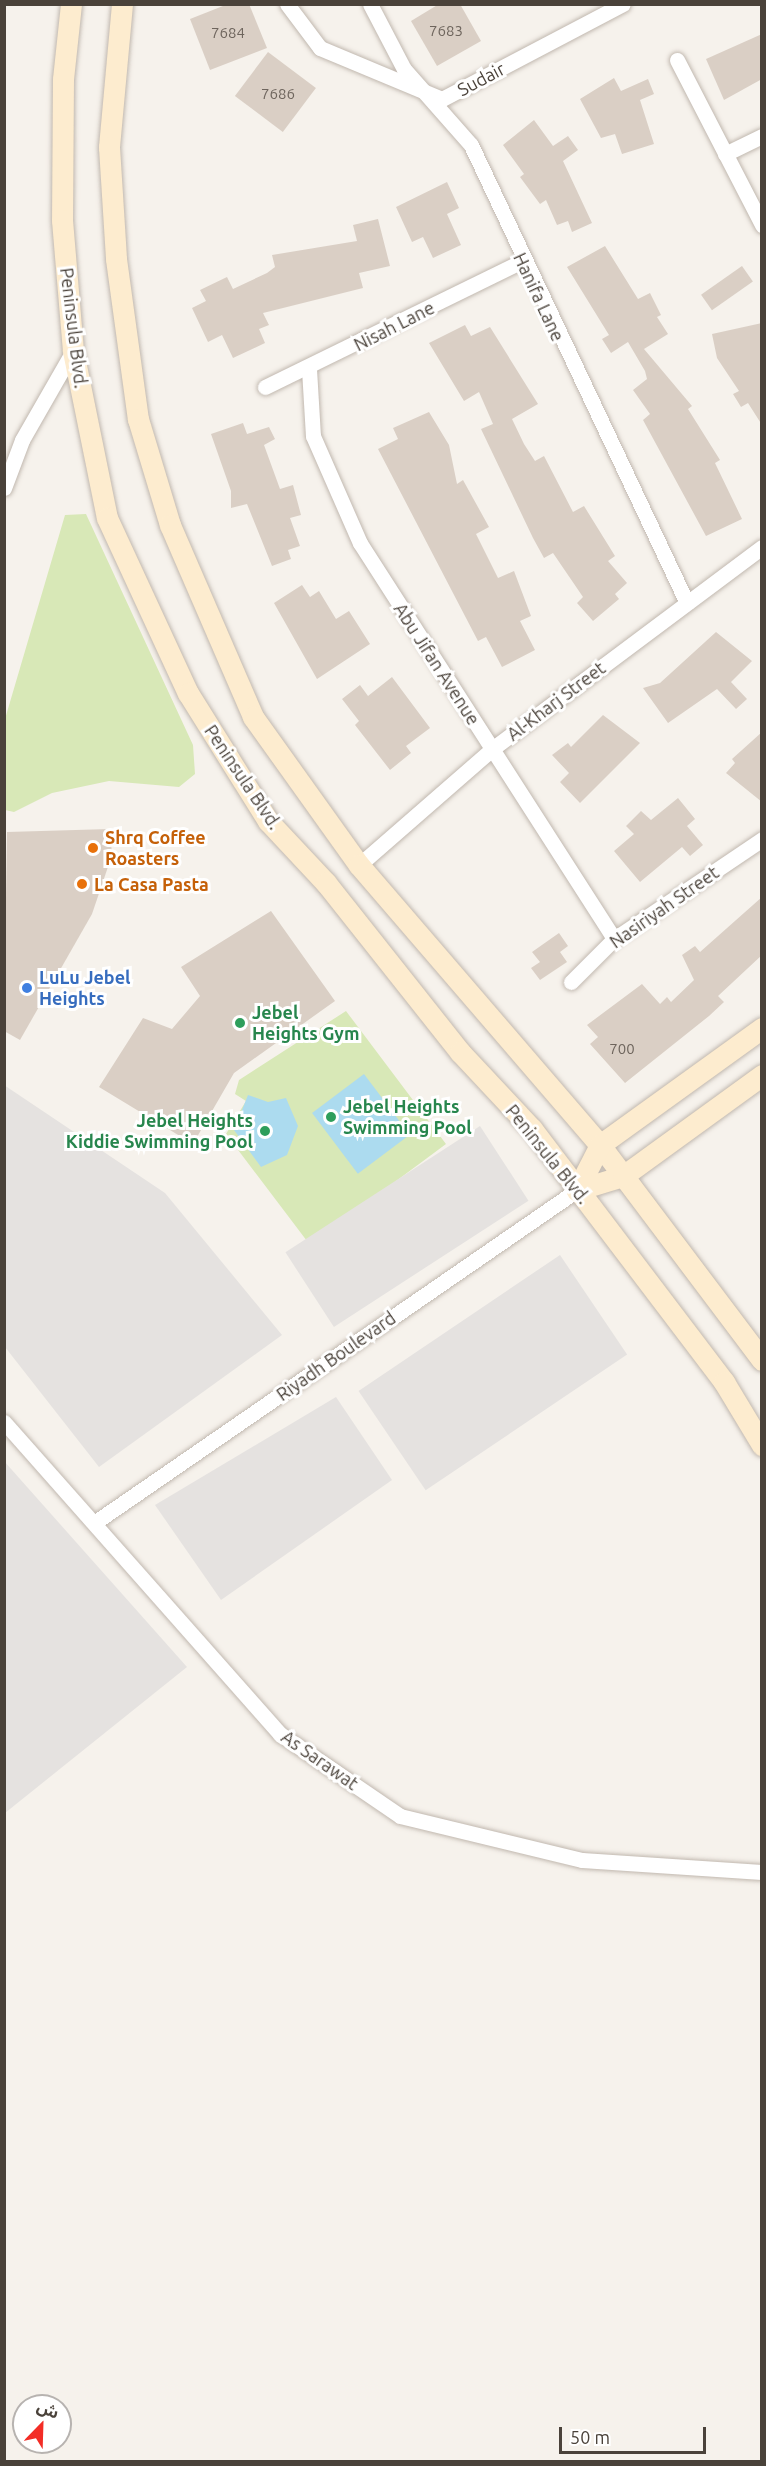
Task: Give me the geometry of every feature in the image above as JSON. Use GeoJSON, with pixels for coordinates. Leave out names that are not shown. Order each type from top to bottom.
{"type":"FeatureCollection","features":[{"type":"Feature","properties":{"kind":"main road","name":"Peninsula Blvd."},"geometry":{"type":"LineString","coordinates":[[70,4],[63,79],[62,220],[73,351],[107,518],[188,693],[268,820],[326,883],[577,1190],[724,1382],[762,1445]]}},
{"type":"Feature","properties":{"kind":"main road"},"geometry":{"type":"LineString","coordinates":[[122,4],[109,147],[116,259],[138,419],[170,525],[253,717],[359,865],[600,1145],[762,1360]]}},
{"type":"Feature","properties":{"kind":"main road","name":"Riyadh Boulevard"},"geometry":{"type":"LineString","coordinates":[[577,1190],[600,1145],[762,1028]]}},
{"type":"Feature","properties":{"kind":"main road","name":"Riyadh Boulevard"},"geometry":{"type":"LineString","coordinates":[[577,1190],[623,1176],[762,1075]]}},
{"type":"Feature","properties":{"kind":"street","name":"Sudair"},"geometry":{"type":"LineString","coordinates":[[287,4],[320,48],[442,99],[623,4]]}},
{"type":"Feature","properties":{"kind":"street","name":"Hanifa Lane"},"geometry":{"type":"LineString","coordinates":[[370,4],[404,69],[471,145],[522,261],[687,603]]}},
{"type":"Feature","properties":{"kind":"street"},"geometry":{"type":"LineString","coordinates":[[677,60],[762,225]]}},
{"type":"Feature","properties":{"kind":"street"},"geometry":{"type":"LineString","coordinates":[[725,153],[762,136]]}},
{"type":"Feature","properties":{"kind":"street","name":"Nisah Lane"},"geometry":{"type":"LineString","coordinates":[[265,387],[309,369],[522,261]]}},
{"type":"Feature","properties":{"kind":"street"},"geometry":{"type":"LineString","coordinates":[[4,488],[22,440],[73,351]]}},
{"type":"Feature","properties":{"kind":"street","name":"Abu Jifan Avenue"},"geometry":{"type":"LineString","coordinates":[[309,369],[313,436],[360,543],[614,939]]}},
{"type":"Feature","properties":{"kind":"street","name":"Al-Kharj Street"},"geometry":{"type":"LineString","coordinates":[[359,865],[492,749],[762,548]]}},
{"type":"Feature","properties":{"kind":"street","name":"Nasiriyah Street"},"geometry":{"type":"LineString","coordinates":[[571,982],[614,939],[762,838]]}},
{"type":"Feature","properties":{"kind":"street","name":"Riyadh Boulevard"},"geometry":{"type":"LineString","coordinates":[[94,1523],[577,1190]]}},
{"type":"Feature","properties":{"kind":"street","name":"As Sarawat"},"geometry":{"type":"LineString","coordinates":[[4,1422],[280,1734],[400,1816],[582,1860],[762,1872]]}},
{"type":"Feature","properties":{"kind":"green space"},"geometry":{"type":"Polygon","coordinates":[[[86,514],[193,745],[195,774],[179,787],[109,781],[52,793],[14,812],[5,810],[5,719],[65,515],[86,514]]]}},
{"type":"Feature","properties":{"kind":"green space","name":"Jebel Heights Swimming Pool"},"geometry":{"type":"Polygon","coordinates":[[[346,1011],[446,1144],[310,1245],[226,1134],[246,1101],[235,1094],[239,1080],[346,1011]]]}},
{"type":"Feature","properties":{"kind":"shaded area"},"geometry":{"type":"Polygon","coordinates":[[[4,1085],[165,1193],[282,1335],[99,1467],[5,1347],[4,1085]]]}},
{"type":"Feature","properties":{"kind":"shaded area"},"geometry":{"type":"Polygon","coordinates":[[[480,1126],[528,1201],[334,1327],[285,1252],[480,1126]]]}},
{"type":"Feature","properties":{"kind":"shaded area"},"geometry":{"type":"Polygon","coordinates":[[[560,1255],[627,1354],[426,1490],[359,1391],[560,1255]]]}},
{"type":"Feature","properties":{"kind":"shaded area"},"geometry":{"type":"Polygon","coordinates":[[[336,1397],[392,1480],[221,1600],[155,1505],[336,1397]]]}},
{"type":"Feature","properties":{"kind":"shaded area"},"geometry":{"type":"Polygon","coordinates":[[[4,1461],[187,1667],[5,1813],[4,1813],[4,1461]]]}},
{"type":"Feature","properties":{"kind":"water","name":"Jebel Heights Swimming Pool"},"geometry":{"type":"Polygon","coordinates":[[[364,1074],[410,1135],[358,1174],[312,1113],[364,1074]]]}},
{"type":"Feature","properties":{"kind":"water","name":"Jebel Heights Kiddie Swimming Pool"},"geometry":{"type":"Polygon","coordinates":[[[248,1095],[268,1102],[286,1098],[298,1126],[287,1155],[261,1167],[234,1130],[248,1095]]]}},
{"type":"Feature","properties":{"kind":"building"},"geometry":{"type":"Polygon","coordinates":[[[228,4],[249,4],[267,48],[210,70],[190,19],[228,4]]]}},
{"type":"Feature","properties":{"kind":"building"},"geometry":{"type":"Polygon","coordinates":[[[439,4],[460,4],[481,41],[437,66],[411,21],[439,4]]]}},
{"type":"Feature","properties":{"kind":"building"},"geometry":{"type":"Polygon","coordinates":[[[762,34],[762,79],[724,100],[706,59],[762,34]]]}},
{"type":"Feature","properties":{"kind":"building"},"geometry":{"type":"Polygon","coordinates":[[[268,52],[316,88],[283,132],[235,96],[268,52]]]}},
{"type":"Feature","properties":{"kind":"building"},"geometry":{"type":"Polygon","coordinates":[[[614,78],[621,91],[648,79],[654,94],[640,100],[654,144],[622,154],[615,134],[601,138],[580,99],[614,78]]]}},
{"type":"Feature","properties":{"kind":"building"},"geometry":{"type":"Polygon","coordinates":[[[534,120],[553,146],[568,136],[578,150],[563,161],[592,223],[572,232],[568,221],[557,225],[546,200],[540,204],[520,177],[524,174],[503,145],[534,120]]]}},
{"type":"Feature","properties":{"kind":"building"},"geometry":{"type":"Polygon","coordinates":[[[447,182],[459,208],[447,214],[461,245],[433,258],[423,237],[412,242],[396,207],[447,182]]]}},
{"type":"Feature","properties":{"kind":"building"},"geometry":{"type":"Polygon","coordinates":[[[378,219],[390,266],[359,273],[363,288],[263,313],[269,325],[259,329],[265,343],[233,358],[222,335],[208,342],[192,308],[206,301],[200,290],[227,277],[233,289],[267,273],[275,267],[272,255],[357,241],[353,225],[378,219]]]}},
{"type":"Feature","properties":{"kind":"building"},"geometry":{"type":"Polygon","coordinates":[[[605,246],[638,299],[650,293],[661,315],[657,317],[668,334],[644,349],[692,406],[688,409],[720,460],[715,463],[742,519],[706,536],[643,420],[650,414],[633,390],[647,379],[645,371],[628,342],[611,353],[602,339],[609,335],[567,267],[605,246]]]}},
{"type":"Feature","properties":{"kind":"building"},"geometry":{"type":"Polygon","coordinates":[[[742,266],[753,282],[712,310],[701,295],[742,266]]]}},
{"type":"Feature","properties":{"kind":"building"},"geometry":{"type":"Polygon","coordinates":[[[762,323],[762,425],[748,403],[741,407],[733,394],[739,391],[717,358],[712,334],[762,323]]]}},
{"type":"Feature","properties":{"kind":"building"},"geometry":{"type":"Polygon","coordinates":[[[465,325],[471,336],[490,327],[538,404],[512,419],[524,444],[535,461],[544,456],[573,512],[584,506],[615,556],[608,561],[627,583],[615,594],[619,599],[593,621],[577,603],[583,597],[553,553],[544,558],[533,538],[481,429],[493,424],[479,392],[464,401],[429,343],[465,325]]]}},
{"type":"Feature","properties":{"kind":"building"},"geometry":{"type":"Polygon","coordinates":[[[429,412],[449,445],[457,484],[463,480],[489,527],[476,534],[498,578],[514,571],[531,616],[520,621],[535,650],[502,667],[486,637],[478,641],[378,449],[398,439],[393,428],[429,412]]]}},
{"type":"Feature","properties":{"kind":"building"},"geometry":{"type":"Polygon","coordinates":[[[243,423],[247,434],[269,427],[275,439],[264,445],[280,489],[293,485],[301,515],[290,518],[300,546],[288,550],[291,559],[272,566],[247,504],[231,508],[231,491],[211,434],[243,423]]]}},
{"type":"Feature","properties":{"kind":"building"},"geometry":{"type":"Polygon","coordinates":[[[302,585],[310,597],[319,591],[336,619],[349,611],[370,644],[317,679],[274,603],[302,585]]]}},
{"type":"Feature","properties":{"kind":"building"},"geometry":{"type":"Polygon","coordinates":[[[716,632],[752,661],[731,682],[747,699],[736,709],[717,689],[668,723],[643,688],[660,683],[716,632]]]}},
{"type":"Feature","properties":{"kind":"building"},"geometry":{"type":"Polygon","coordinates":[[[392,677],[430,728],[406,746],[411,753],[390,770],[355,725],[359,721],[342,699],[360,685],[368,696],[392,677]]]}},
{"type":"Feature","properties":{"kind":"building"},"geometry":{"type":"Polygon","coordinates":[[[603,715],[640,743],[580,803],[560,782],[569,773],[552,755],[568,743],[571,747],[603,715]]]}},
{"type":"Feature","properties":{"kind":"building"},"geometry":{"type":"Polygon","coordinates":[[[762,732],[762,802],[726,773],[735,763],[732,759],[762,732]]]}},
{"type":"Feature","properties":{"kind":"building"},"geometry":{"type":"Polygon","coordinates":[[[678,798],[695,819],[687,826],[703,845],[690,856],[682,847],[640,882],[614,851],[634,834],[626,826],[641,811],[651,820],[678,798]]]}},
{"type":"Feature","properties":{"kind":"building"},"geometry":{"type":"Polygon","coordinates":[[[110,829],[112,855],[92,914],[20,1040],[4,1031],[7,832],[110,829]]]}},
{"type":"Feature","properties":{"kind":"building"},"geometry":{"type":"Polygon","coordinates":[[[762,897],[762,955],[718,996],[724,1002],[625,1083],[590,1044],[598,1037],[587,1025],[642,984],[660,1004],[667,997],[671,1002],[694,980],[682,955],[695,946],[700,952],[762,897]]]}},
{"type":"Feature","properties":{"kind":"building","name":"Jebel Heights Gym"},"geometry":{"type":"Polygon","coordinates":[[[271,911],[335,1001],[234,1073],[193,1144],[99,1087],[143,1018],[172,1029],[200,996],[181,967],[271,911]]]}},
{"type":"Feature","properties":{"kind":"building"},"geometry":{"type":"Polygon","coordinates":[[[559,933],[568,946],[560,952],[567,962],[540,980],[531,968],[540,962],[532,952],[559,933]]]}},
{"type":"Feature","properties":{"kind":"place","name":"Shrq Coffee Roasters"},"geometry":{"type":"Point","coordinates":[93,848]}},
{"type":"Feature","properties":{"kind":"place","name":"La Casa Pasta"},"geometry":{"type":"Point","coordinates":[82,884]}},
{"type":"Feature","properties":{"kind":"place","name":"LuLu Jebel Heights"},"geometry":{"type":"Point","coordinates":[27,988]}},
{"type":"Feature","properties":{"kind":"place","name":"Jebel Heights Gym"},"geometry":{"type":"Point","coordinates":[240,1023]}},
{"type":"Feature","properties":{"kind":"place","name":"Jebel Heights Swimming Pool"},"geometry":{"type":"Point","coordinates":[331,1117]}},
{"type":"Feature","properties":{"kind":"place","name":"Jebel Heights Kiddie Swimming Pool"},"geometry":{"type":"Point","coordinates":[265,1131]}}]}
